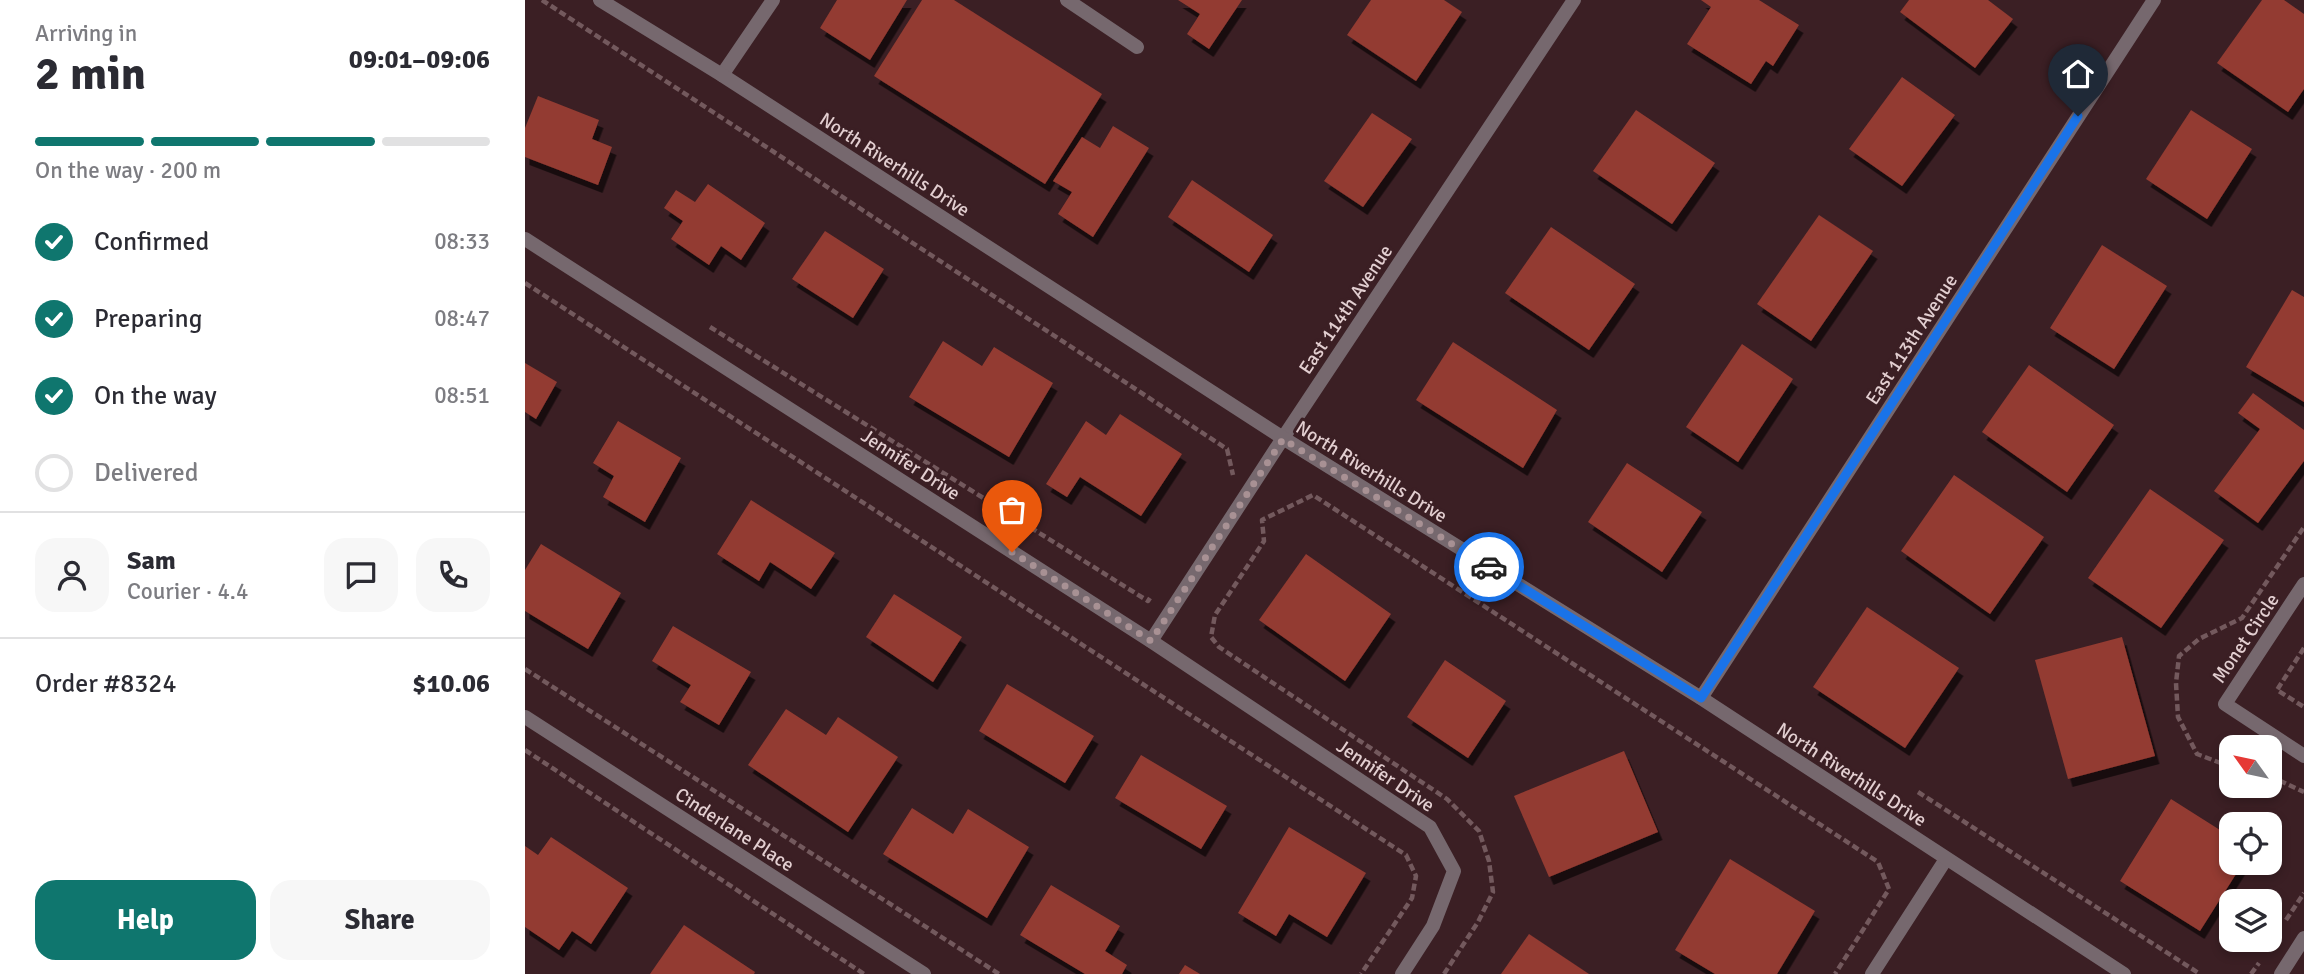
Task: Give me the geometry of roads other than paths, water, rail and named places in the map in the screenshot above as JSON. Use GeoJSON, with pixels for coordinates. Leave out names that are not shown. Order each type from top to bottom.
{"type":"FeatureCollection","features":[{"type":"Feature","properties":{"kind":"street","name":"North Riverhills Drive"},"geometry":{"type":"LineString","coordinates":[[600,0],[722,75],[1283,439],[1701,698],[2124,974]]}},
{"type":"Feature","properties":{"kind":"street"},"geometry":{"type":"LineString","coordinates":[[722,75],[773,0]]}},
{"type":"Feature","properties":{"kind":"street"},"geometry":{"type":"LineString","coordinates":[[1067,0],[1137,47]]}},
{"type":"Feature","properties":{"kind":"street","name":"East 114th Avenue"},"geometry":{"type":"LineString","coordinates":[[1151,641],[1574,0]]}},
{"type":"Feature","properties":{"kind":"street","name":"East 113th Avenue"},"geometry":{"type":"LineString","coordinates":[[1701,698],[2154,0]]}},
{"type":"Feature","properties":{"kind":"street","name":"Jennifer Drive"},"geometry":{"type":"LineString","coordinates":[[525,239],[1151,641],[1430,827],[1454,871],[1433,926],[1402,974]]}},
{"type":"Feature","properties":{"kind":"street","name":"Monet Circle"},"geometry":{"type":"LineString","coordinates":[[2304,584],[2225,704],[2304,756]]}},
{"type":"Feature","properties":{"kind":"street","name":"Cinderlane Place"},"geometry":{"type":"LineString","coordinates":[[525,717],[924,974]]}},
{"type":"Feature","properties":{"kind":"street"},"geometry":{"type":"LineString","coordinates":[[1872,974],[1946,859]]}},
{"type":"Feature","properties":{"kind":"street"},"geometry":{"type":"LineString","coordinates":[[2281,974],[2304,938]]}}]}
